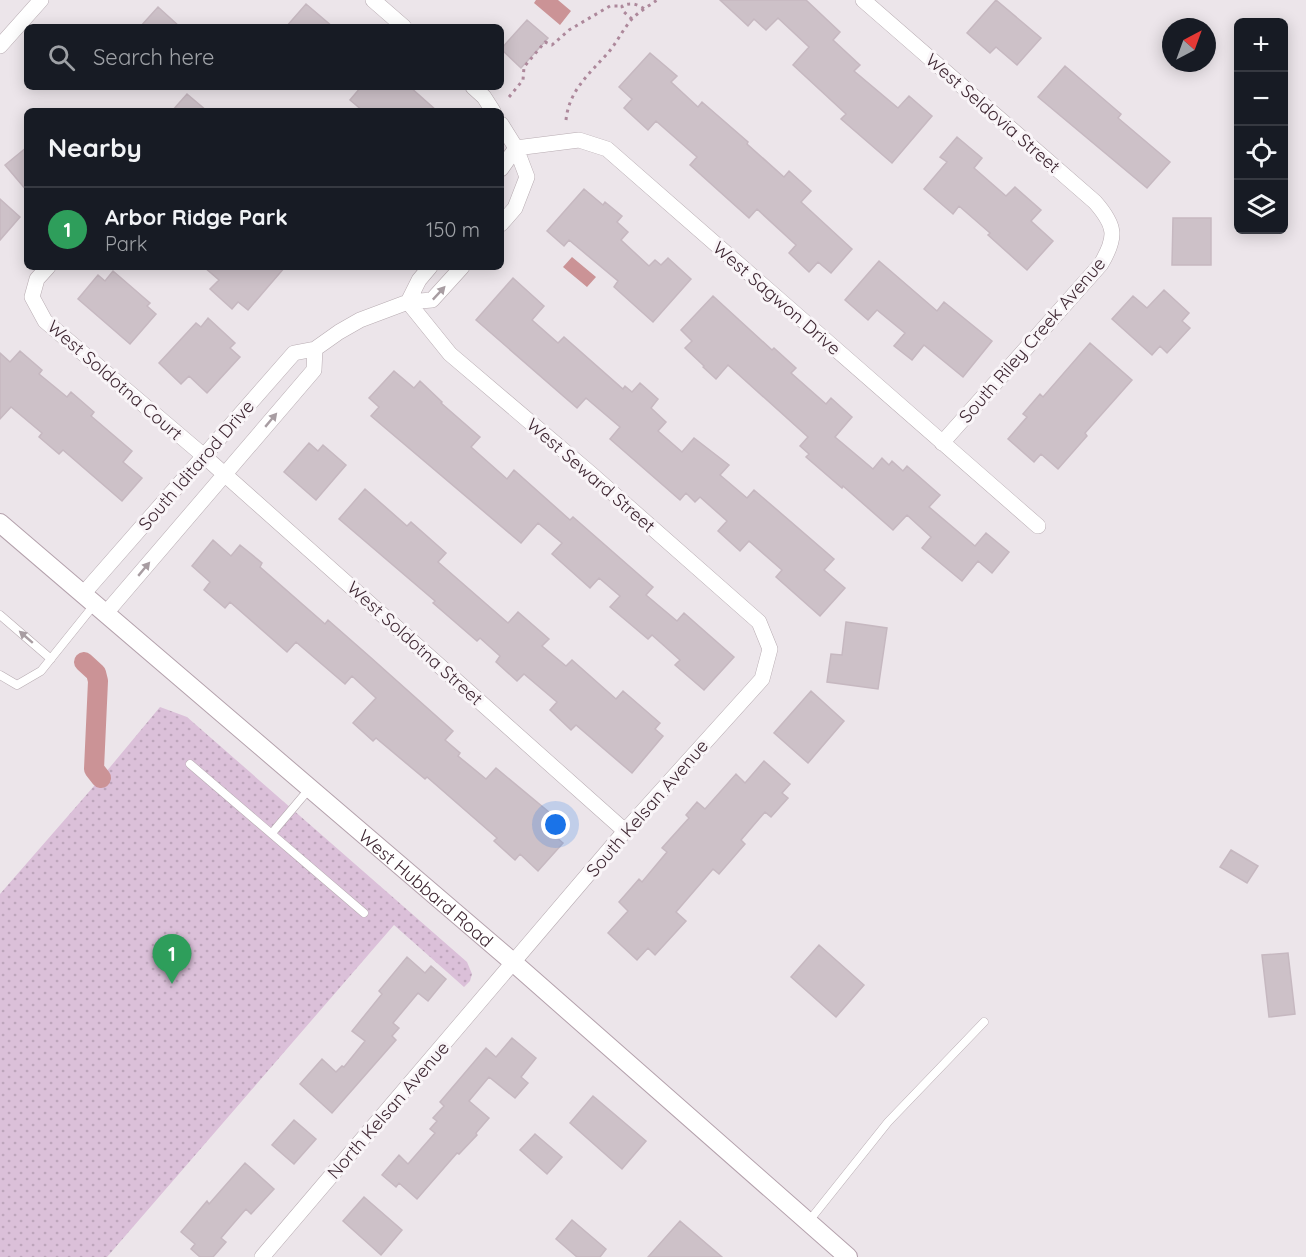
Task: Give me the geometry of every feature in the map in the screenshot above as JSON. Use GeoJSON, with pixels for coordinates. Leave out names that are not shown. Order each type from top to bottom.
{"type":"FeatureCollection","features":[{"type":"Feature","properties":{"kind":"street"},"geometry":{"type":"LineString","coordinates":[[0,46],[41,0]]}},
{"type":"Feature","properties":{"kind":"street"},"geometry":{"type":"LineString","coordinates":[[373,0],[401,24]]}},
{"type":"Feature","properties":{"kind":"street","name":"West Seldovia Street"},"geometry":{"type":"LineString","coordinates":[[863,0],[1095,202],[1108,217],[1113,233]]}},
{"type":"Feature","properties":{"kind":"street"},"geometry":{"type":"LineString","coordinates":[[476,90],[484,97],[491,108]]}},
{"type":"Feature","properties":{"kind":"street"},"geometry":{"type":"LineString","coordinates":[[504,128],[516,148],[527,177],[515,208],[504,221]]}},
{"type":"Feature","properties":{"kind":"street","name":"West Sagwon Drive"},"geometry":{"type":"LineString","coordinates":[[516,148],[579,140],[607,149],[1038,526]]}},
{"type":"Feature","properties":{"kind":"street"},"geometry":{"type":"LineString","coordinates":[[504,165],[516,148]]}},
{"type":"Feature","properties":{"kind":"street","name":"South Riley Creek Avenue"},"geometry":{"type":"LineString","coordinates":[[942,443],[1101,264],[1110,249],[1113,233]]}},
{"type":"Feature","properties":{"kind":"street","name":"West Soldotna Court"},"geometry":{"type":"LineString","coordinates":[[45,270],[37,279],[32,297],[45,321],[204,456]]}},
{"type":"Feature","properties":{"kind":"street"},"geometry":{"type":"LineString","coordinates":[[408,302],[419,280],[427,270]]}},
{"type":"Feature","properties":{"kind":"street","name":"South Iditarod Drive"},"geometry":{"type":"LineString","coordinates":[[95,603],[204,456],[294,353],[315,350],[360,320],[408,302],[432,300],[459,270]]}},
{"type":"Feature","properties":{"kind":"street","name":"West Seward Street"},"geometry":{"type":"LineString","coordinates":[[408,302],[450,354],[759,622],[770,649]]}},
{"type":"Feature","properties":{"kind":"street","name":"South Iditarod Drive"},"geometry":{"type":"LineString","coordinates":[[95,603],[224,474],[314,370],[315,350]]}},
{"type":"Feature","properties":{"kind":"street","name":"West Soldotna Street"},"geometry":{"type":"LineString","coordinates":[[204,456],[626,831]]}},
{"type":"Feature","properties":{"kind":"street","name":"West Hubbard Road"},"geometry":{"type":"LineString","coordinates":[[0,522],[311,787],[848,1257]]}},
{"type":"Feature","properties":{"kind":"street","name":"South Kelsan Avenue"},"geometry":{"type":"LineString","coordinates":[[514,963],[626,831],[762,679],[770,649]]}},
{"type":"Feature","properties":{"kind":"street","name":"North Kelsan Avenue"},"geometry":{"type":"LineString","coordinates":[[262,1257],[514,963]]}},
{"type":"Feature","properties":{"kind":"lane"},"geometry":{"type":"LineString","coordinates":[[0,675],[17,685],[41,671],[95,603]]}},
{"type":"Feature","properties":{"kind":"lane"},"geometry":{"type":"LineString","coordinates":[[0,615],[51,659]]}},
{"type":"Feature","properties":{"kind":"lane"},"geometry":{"type":"LineString","coordinates":[[190,764],[364,913]]}},
{"type":"Feature","properties":{"kind":"lane"},"geometry":{"type":"LineString","coordinates":[[272,833],[311,787]]}},
{"type":"Feature","properties":{"kind":"lane"},"geometry":{"type":"LineString","coordinates":[[808,1222],[888,1122],[984,1022]]}},
{"type":"Feature","properties":{"kind":"path"},"geometry":{"type":"LineString","coordinates":[[566,120],[567,108],[574,91],[587,73],[608,53],[632,20],[657,0]]}},
{"type":"Feature","properties":{"kind":"path"},"geometry":{"type":"LineString","coordinates":[[509,97],[523,80],[524,68],[545,42],[552,45],[569,30],[610,6],[621,6],[628,3],[645,9]]}},
{"type":"Feature","properties":{"kind":"path"},"geometry":{"type":"LineString","coordinates":[[621,6],[632,20]]}},
{"type":"Feature","properties":{"kind":"shaded area"},"geometry":{"type":"Polygon","coordinates":[[[536,0],[558,0],[571,11],[560,25],[534,3],[536,0]]]}},
{"type":"Feature","properties":{"kind":"shaded area"},"geometry":{"type":"Polygon","coordinates":[[[572,257],[596,277],[587,287],[563,267],[572,257]]]}},
{"type":"Feature","properties":{"kind":"shaded area"},"geometry":{"type":"Polygon","coordinates":[[[160,707],[187,717],[467,962],[472,974],[470,981],[464,987],[394,925],[107,1257],[0,1257],[0,894],[160,707]]]}},
{"type":"Feature","properties":{"kind":"building"},"geometry":{"type":"Polygon","coordinates":[[[720,0],[806,0],[840,32],[833,40],[860,65],[854,71],[898,108],[909,96],[932,116],[892,163],[841,119],[846,114],[793,65],[809,47],[778,18],[766,30],[754,19],[748,26],[720,0]]]}},
{"type":"Feature","properties":{"kind":"building"},"geometry":{"type":"Polygon","coordinates":[[[996,0],[1041,38],[1017,65],[996,47],[990,53],[967,33],[996,0]]]}},
{"type":"Feature","properties":{"kind":"building"},"geometry":{"type":"Polygon","coordinates":[[[306,4],[329,24],[289,24],[306,4]]]}},
{"type":"Feature","properties":{"kind":"building"},"geometry":{"type":"Polygon","coordinates":[[[158,7],[177,24],[143,24],[158,7]]]}},
{"type":"Feature","properties":{"kind":"building"},"geometry":{"type":"Polygon","coordinates":[[[527,20],[548,38],[521,68],[504,52],[504,46],[527,20]]]}},
{"type":"Feature","properties":{"kind":"building"},"geometry":{"type":"Polygon","coordinates":[[[650,53],[677,76],[671,82],[698,107],[702,102],[784,177],[789,171],[811,191],[801,202],[852,249],[831,273],[818,262],[809,272],[789,253],[796,245],[757,209],[749,218],[690,165],[697,157],[656,121],[648,130],[624,108],[632,99],[619,87],[650,53]]]}},
{"type":"Feature","properties":{"kind":"building"},"geometry":{"type":"Polygon","coordinates":[[[1065,66],[1121,114],[1118,118],[1170,162],[1147,188],[1038,97],[1065,66]]]}},
{"type":"Feature","properties":{"kind":"building"},"geometry":{"type":"Polygon","coordinates":[[[358,90],[413,90],[434,108],[359,108],[350,100],[358,90]]]}},
{"type":"Feature","properties":{"kind":"building"},"geometry":{"type":"Polygon","coordinates":[[[187,94],[203,108],[175,108],[187,94]]]}},
{"type":"Feature","properties":{"kind":"building"},"geometry":{"type":"Polygon","coordinates":[[[957,137],[982,158],[974,168],[1006,196],[1015,187],[1041,210],[1031,221],[1053,241],[1027,270],[959,206],[953,214],[924,189],[947,162],[940,157],[957,137]]]}},
{"type":"Feature","properties":{"kind":"building"},"geometry":{"type":"Polygon","coordinates":[[[24,149],[24,187],[5,165],[24,149]]]}},
{"type":"Feature","properties":{"kind":"building"},"geometry":{"type":"Polygon","coordinates":[[[584,189],[603,205],[605,202],[622,216],[617,222],[628,232],[621,240],[649,266],[655,260],[661,265],[668,258],[691,279],[653,322],[614,287],[618,281],[569,240],[564,246],[547,231],[584,189]]]}},
{"type":"Feature","properties":{"kind":"building"},"geometry":{"type":"Polygon","coordinates":[[[0,199],[20,217],[0,240],[0,199]]]}},
{"type":"Feature","properties":{"kind":"building"},"geometry":{"type":"Polygon","coordinates":[[[1173,218],[1211,218],[1211,265],[1172,265],[1173,218]]]}},
{"type":"Feature","properties":{"kind":"building"},"geometry":{"type":"Polygon","coordinates":[[[879,261],[937,311],[944,302],[992,341],[963,377],[924,345],[912,360],[894,346],[905,333],[877,310],[868,320],[845,300],[879,261]]]}},
{"type":"Feature","properties":{"kind":"building"},"geometry":{"type":"Polygon","coordinates":[[[207,270],[282,270],[248,310],[238,302],[232,309],[210,289],[219,280],[207,270]]]}},
{"type":"Feature","properties":{"kind":"building"},"geometry":{"type":"Polygon","coordinates":[[[113,271],[150,303],[147,306],[156,314],[130,344],[78,299],[98,275],[105,281],[113,271]]]}},
{"type":"Feature","properties":{"kind":"building"},"geometry":{"type":"Polygon","coordinates":[[[513,278],[544,306],[532,320],[558,343],[564,337],[623,389],[625,386],[632,392],[640,383],[658,399],[651,408],[666,422],[658,431],[682,452],[694,438],[729,465],[720,475],[747,498],[754,490],[834,559],[824,570],[845,588],[820,616],[776,577],[782,570],[749,541],[740,551],[718,531],[727,521],[700,497],[695,502],[686,493],[680,500],[610,439],[620,427],[586,398],[577,408],[476,320],[513,278]]]}},
{"type":"Feature","properties":{"kind":"building"},"geometry":{"type":"Polygon","coordinates":[[[1164,290],[1189,313],[1182,321],[1190,328],[1167,353],[1160,346],[1152,355],[1112,319],[1133,296],[1147,308],[1164,290]]]}},
{"type":"Feature","properties":{"kind":"building"},"geometry":{"type":"Polygon","coordinates":[[[713,296],[772,350],[774,348],[796,368],[791,373],[826,404],[831,398],[852,417],[835,437],[873,469],[882,458],[889,465],[892,461],[903,471],[907,466],[940,495],[929,507],[975,546],[986,533],[1009,552],[992,573],[978,561],[962,581],[922,548],[931,537],[907,515],[893,530],[806,457],[809,454],[800,446],[808,437],[728,365],[716,379],[703,367],[685,348],[692,341],[681,330],[713,296]]]}},
{"type":"Feature","properties":{"kind":"building"},"geometry":{"type":"Polygon","coordinates":[[[208,318],[235,343],[230,348],[240,357],[207,393],[189,376],[181,384],[159,363],[196,323],[201,327],[208,318]]]}},
{"type":"Feature","properties":{"kind":"building"},"geometry":{"type":"Polygon","coordinates":[[[1090,343],[1132,380],[1085,433],[1087,436],[1058,469],[1041,454],[1034,462],[1008,439],[1027,417],[1023,414],[1040,394],[1043,397],[1090,343]]]}},
{"type":"Feature","properties":{"kind":"building"},"geometry":{"type":"Polygon","coordinates":[[[20,351],[42,370],[39,374],[67,397],[71,392],[94,412],[91,416],[132,451],[123,462],[142,478],[122,501],[63,450],[59,454],[39,437],[42,433],[11,407],[0,419],[0,353],[10,362],[20,351]]]}},
{"type":"Feature","properties":{"kind":"building"},"geometry":{"type":"Polygon","coordinates":[[[394,371],[414,388],[420,381],[480,437],[471,447],[507,479],[514,470],[570,520],[573,517],[653,587],[646,595],[677,621],[684,613],[734,657],[704,690],[675,665],[680,660],[652,635],[648,639],[610,607],[620,596],[599,578],[590,588],[552,554],[562,543],[538,523],[521,543],[371,416],[379,407],[369,398],[394,371]]]}},
{"type":"Feature","properties":{"kind":"building"},"geometry":{"type":"Polygon","coordinates":[[[309,443],[318,451],[323,445],[346,465],[316,500],[284,472],[309,443]]]}},
{"type":"Feature","properties":{"kind":"building"},"geometry":{"type":"Polygon","coordinates":[[[365,489],[407,526],[411,522],[446,553],[438,562],[508,623],[518,612],[549,639],[542,646],[566,666],[572,660],[616,699],[623,691],[660,723],[655,729],[663,736],[632,773],[576,725],[571,730],[550,710],[557,702],[524,674],[517,681],[496,662],[500,656],[480,638],[477,641],[433,603],[435,601],[339,519],[365,489]]]}},
{"type":"Feature","properties":{"kind":"building"},"geometry":{"type":"Polygon","coordinates":[[[213,540],[231,556],[240,545],[262,563],[260,567],[325,624],[328,620],[453,731],[445,740],[460,753],[458,756],[486,779],[496,768],[555,817],[546,828],[563,843],[538,871],[520,854],[515,860],[494,841],[497,838],[427,777],[425,779],[376,738],[373,741],[353,723],[376,698],[352,676],[345,684],[296,642],[287,652],[230,602],[225,608],[204,590],[210,582],[192,566],[213,540]]]}},
{"type":"Feature","properties":{"kind":"building"},"geometry":{"type":"Polygon","coordinates":[[[846,622],[887,628],[878,689],[827,682],[831,654],[842,655],[846,622]]]}},
{"type":"Feature","properties":{"kind":"building"},"geometry":{"type":"Polygon","coordinates":[[[811,691],[844,721],[808,763],[774,733],[811,691]]]}},
{"type":"Feature","properties":{"kind":"building"},"geometry":{"type":"Polygon","coordinates":[[[764,761],[790,784],[782,793],[788,798],[771,817],[765,812],[741,840],[745,844],[719,874],[713,869],[676,912],[686,921],[655,955],[648,948],[637,960],[608,933],[628,911],[619,902],[639,879],[642,882],[667,852],[662,848],[689,818],[686,815],[697,802],[705,809],[736,774],[745,783],[764,761]]]}},
{"type":"Feature","properties":{"kind":"building"},"geometry":{"type":"Polygon","coordinates":[[[1231,850],[1258,866],[1247,883],[1220,867],[1231,850]]]}},
{"type":"Feature","properties":{"kind":"building"},"geometry":{"type":"Polygon","coordinates":[[[819,945],[864,985],[836,1017],[791,977],[819,945]]]}},
{"type":"Feature","properties":{"kind":"building"},"geometry":{"type":"Polygon","coordinates":[[[1288,953],[1295,1014],[1269,1017],[1262,955],[1288,953]]]}},
{"type":"Feature","properties":{"kind":"building"},"geometry":{"type":"Polygon","coordinates":[[[407,957],[425,973],[431,966],[446,979],[428,1001],[418,993],[393,1023],[399,1028],[392,1036],[396,1040],[332,1113],[300,1084],[322,1059],[336,1072],[342,1066],[344,1067],[365,1041],[352,1031],[382,994],[379,991],[407,957]]]}},
{"type":"Feature","properties":{"kind":"building"},"geometry":{"type":"Polygon","coordinates":[[[512,1038],[536,1058],[521,1077],[528,1083],[515,1098],[489,1077],[469,1101],[489,1118],[476,1133],[477,1135],[459,1154],[457,1153],[417,1199],[399,1183],[396,1187],[382,1175],[399,1155],[408,1164],[435,1133],[430,1129],[437,1121],[433,1118],[444,1106],[440,1102],[486,1048],[496,1057],[512,1038]]]}},
{"type":"Feature","properties":{"kind":"building"},"geometry":{"type":"Polygon","coordinates":[[[593,1096],[646,1141],[622,1169],[570,1123],[593,1096]]]}},
{"type":"Feature","properties":{"kind":"building"},"geometry":{"type":"Polygon","coordinates":[[[294,1120],[316,1139],[294,1164],[272,1145],[294,1120]]]}},
{"type":"Feature","properties":{"kind":"building"},"geometry":{"type":"Polygon","coordinates":[[[535,1134],[562,1157],[547,1174],[520,1150],[535,1134]]]}},
{"type":"Feature","properties":{"kind":"building"},"geometry":{"type":"Polygon","coordinates":[[[245,1163],[274,1189],[251,1214],[246,1209],[221,1238],[226,1242],[213,1257],[200,1257],[191,1249],[195,1244],[181,1232],[207,1201],[209,1204],[245,1163]]]}},
{"type":"Feature","properties":{"kind":"building"},"geometry":{"type":"Polygon","coordinates":[[[364,1197],[402,1230],[381,1255],[343,1221],[364,1197]]]}},
{"type":"Feature","properties":{"kind":"building"},"geometry":{"type":"Polygon","coordinates":[[[572,1220],[606,1249],[600,1257],[577,1257],[556,1239],[572,1220]]]}},
{"type":"Feature","properties":{"kind":"building"},"geometry":{"type":"Polygon","coordinates":[[[680,1221],[722,1257],[648,1257],[680,1221]]]}},
{"type":"Feature","properties":{"kind":"waterway"},"geometry":{"type":"LineString","coordinates":[[84,662],[96,673],[98,681],[94,769],[101,778]]}},
{"type":"Feature","properties":{"kind":"place","name":"Arbor Ridge Park"},"geometry":{"type":"Point","coordinates":[172,984]}}]}
